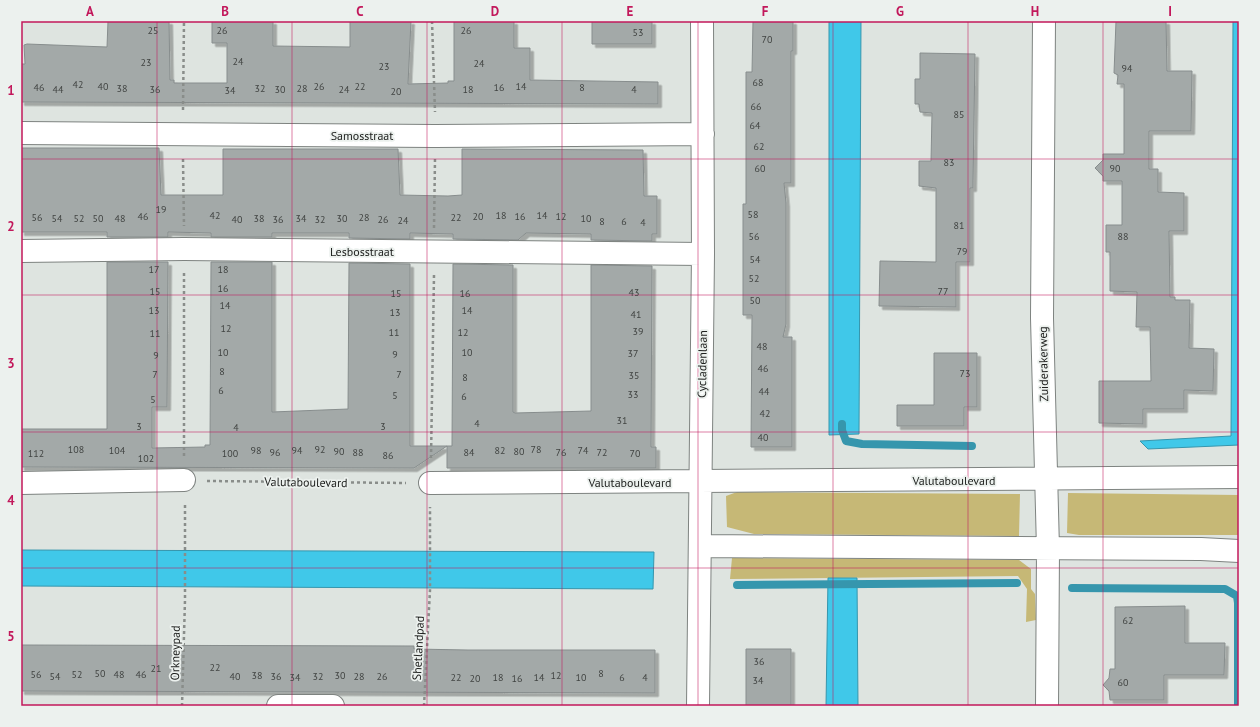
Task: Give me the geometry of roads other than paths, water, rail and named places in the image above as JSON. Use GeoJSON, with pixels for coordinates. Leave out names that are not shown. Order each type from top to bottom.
{"type":"FeatureCollection","features":[{"type":"Feature","properties":{"kind":"street","name":"Cycladenlaan"},"geometry":{"type":"LineString","coordinates":[[698,706],[703,254],[702,21]]}},
{"type":"Feature","properties":{"kind":"street","name":"Zuiderakerweg"},"geometry":{"type":"LineString","coordinates":[[1044,21],[1042,318],[1045,480],[1048,549],[1047,706]]}},
{"type":"Feature","properties":{"kind":"street","name":"Samosstraat"},"geometry":{"type":"LineString","coordinates":[[21,133],[420,136],[703,134]]}},
{"type":"Feature","properties":{"kind":"street","name":"Lesbosstraat"},"geometry":{"type":"LineString","coordinates":[[21,251],[184,249],[703,254]]}},
{"type":"Feature","properties":{"kind":"street","name":"Valutaboulevard"},"geometry":{"type":"LineString","coordinates":[[430,483],[1045,480],[1239,477]]}},
{"type":"Feature","properties":{"kind":"street"},"geometry":{"type":"LineString","coordinates":[[21,482],[184,480]]}},
{"type":"Feature","properties":{"kind":"street"},"geometry":{"type":"LineString","coordinates":[[700,551],[1048,549],[1201,549],[1239,551]]}},
{"type":"Feature","properties":{"kind":"street"},"geometry":{"type":"LineString","coordinates":[[278,706],[333,706]]}},
{"type":"Feature","properties":{"kind":"water"},"geometry":{"type":"Polygon","coordinates":[[[829,21],[861,21],[859,434],[829,435],[829,21]]]}},
{"type":"Feature","properties":{"kind":"water"},"geometry":{"type":"Polygon","coordinates":[[[1233,21],[1239,21],[1239,445],[1148,449],[1140,441],[1231,436],[1233,21]]]}},
{"type":"Feature","properties":{"kind":"water"},"geometry":{"type":"Polygon","coordinates":[[[21,550],[654,552],[653,589],[21,586],[21,550]]]}},
{"type":"Feature","properties":{"kind":"water"},"geometry":{"type":"Polygon","coordinates":[[[828,578],[857,578],[858,706],[826,706],[828,578]]]}},
{"type":"Feature","properties":{"kind":"waterway"},"geometry":{"type":"LineString","coordinates":[[842,424],[842,430],[846,441],[862,444],[972,446]]}},
{"type":"Feature","properties":{"kind":"waterway"},"geometry":{"type":"LineString","coordinates":[[737,585],[1017,583]]}},
{"type":"Feature","properties":{"kind":"waterway"},"geometry":{"type":"LineString","coordinates":[[1072,588],[1225,589],[1237,596],[1238,706]]}}]}
